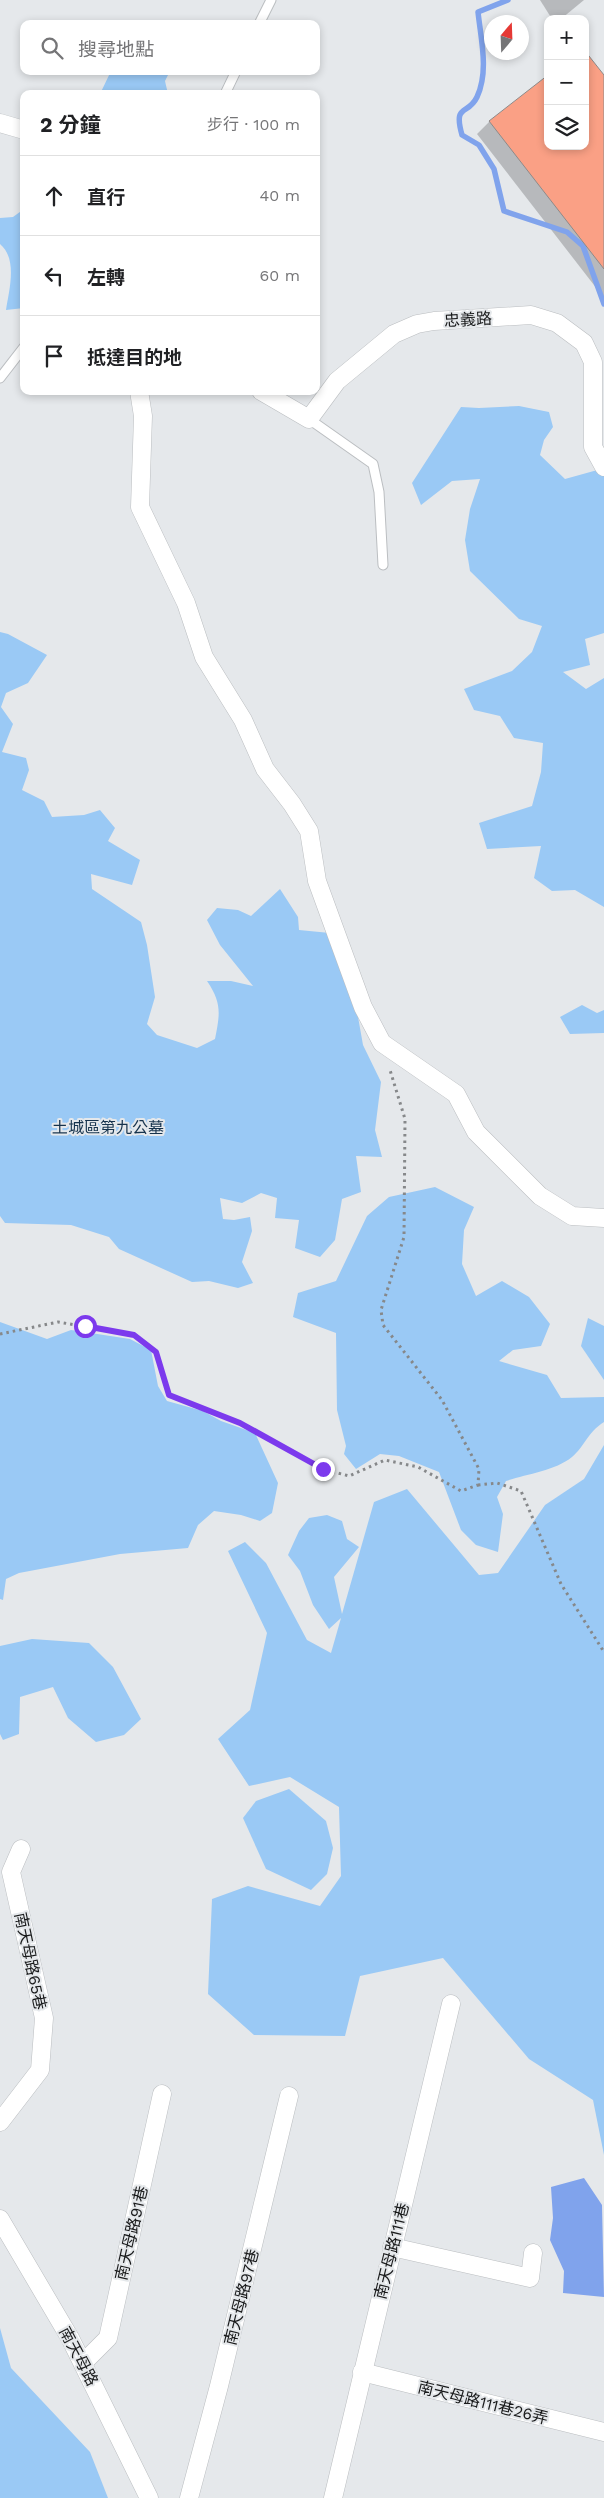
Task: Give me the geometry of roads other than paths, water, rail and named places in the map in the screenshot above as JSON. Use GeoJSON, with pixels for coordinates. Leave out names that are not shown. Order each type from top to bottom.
{"type":"FeatureCollection","features":[{"type":"Feature","properties":{"kind":"street"},"geometry":{"type":"LineString","coordinates":[[0,122],[20,129]]}},
{"type":"Feature","properties":{"kind":"street","name":"忠義路"},"geometry":{"type":"LineString","coordinates":[[309,419],[337,381],[394,334],[417,324],[434,321],[530,315],[557,322],[584,343],[593,362],[593,447],[604,467]]}},
{"type":"Feature","properties":{"kind":"street"},"geometry":{"type":"LineString","coordinates":[[139,395],[143,416],[140,507],[186,603],[204,657],[244,720],[265,769],[292,804],[309,831],[317,881],[363,1007],[382,1043],[456,1094],[476,1132],[540,1196],[572,1216],[604,1218]]}},
{"type":"Feature","properties":{"kind":"street"},"geometry":{"type":"LineString","coordinates":[[268,395],[309,419]]}},
{"type":"Feature","properties":{"kind":"street","name":"南天母路65巷"},"geometry":{"type":"LineString","coordinates":[[0,2122],[40,2070],[44,2018],[11,1872],[21,1849]]}},
{"type":"Feature","properties":{"kind":"street","name":"南天母路111巷"},"geometry":{"type":"LineString","coordinates":[[333,2498],[451,2004]]}},
{"type":"Feature","properties":{"kind":"street","name":"南天母路91巷"},"geometry":{"type":"LineString","coordinates":[[83,2363],[108,2338],[162,2094]]}},
{"type":"Feature","properties":{"kind":"street","name":"南天母路97巷"},"geometry":{"type":"LineString","coordinates":[[189,2498],[219,2386],[289,2096]]}},
{"type":"Feature","properties":{"kind":"street","name":"南天母路"},"geometry":{"type":"LineString","coordinates":[[0,2219],[83,2363],[149,2498]]}},
{"type":"Feature","properties":{"kind":"street"},"geometry":{"type":"LineString","coordinates":[[392,2248],[530,2278],[533,2253]]}},
{"type":"Feature","properties":{"kind":"street","name":"南天母路111巷26弄"},"geometry":{"type":"LineString","coordinates":[[362,2372],[604,2432]]}},
{"type":"Feature","properties":{"kind":"lane"},"geometry":{"type":"LineString","coordinates":[[261,20],[271,0]]}},
{"type":"Feature","properties":{"kind":"lane"},"geometry":{"type":"LineString","coordinates":[[226,90],[234,75]]}},
{"type":"Feature","properties":{"kind":"lane"},"geometry":{"type":"LineString","coordinates":[[0,378],[20,352]]}},
{"type":"Feature","properties":{"kind":"lane"},"geometry":{"type":"LineString","coordinates":[[309,419],[373,464],[379,492],[383,565]]}},
{"type":"Feature","properties":{"kind":"waterway"},"geometry":{"type":"LineString","coordinates":[[508,0],[478,12],[483,55],[483,77],[477,97],[460,114],[462,135],[479,145],[494,169],[504,211],[567,232],[583,246],[604,304]]}},
{"type":"Feature","properties":{"kind":"park label","name":"土城區第九公墓"},"geometry":{"type":"Point","coordinates":[108,1127]}}]}
